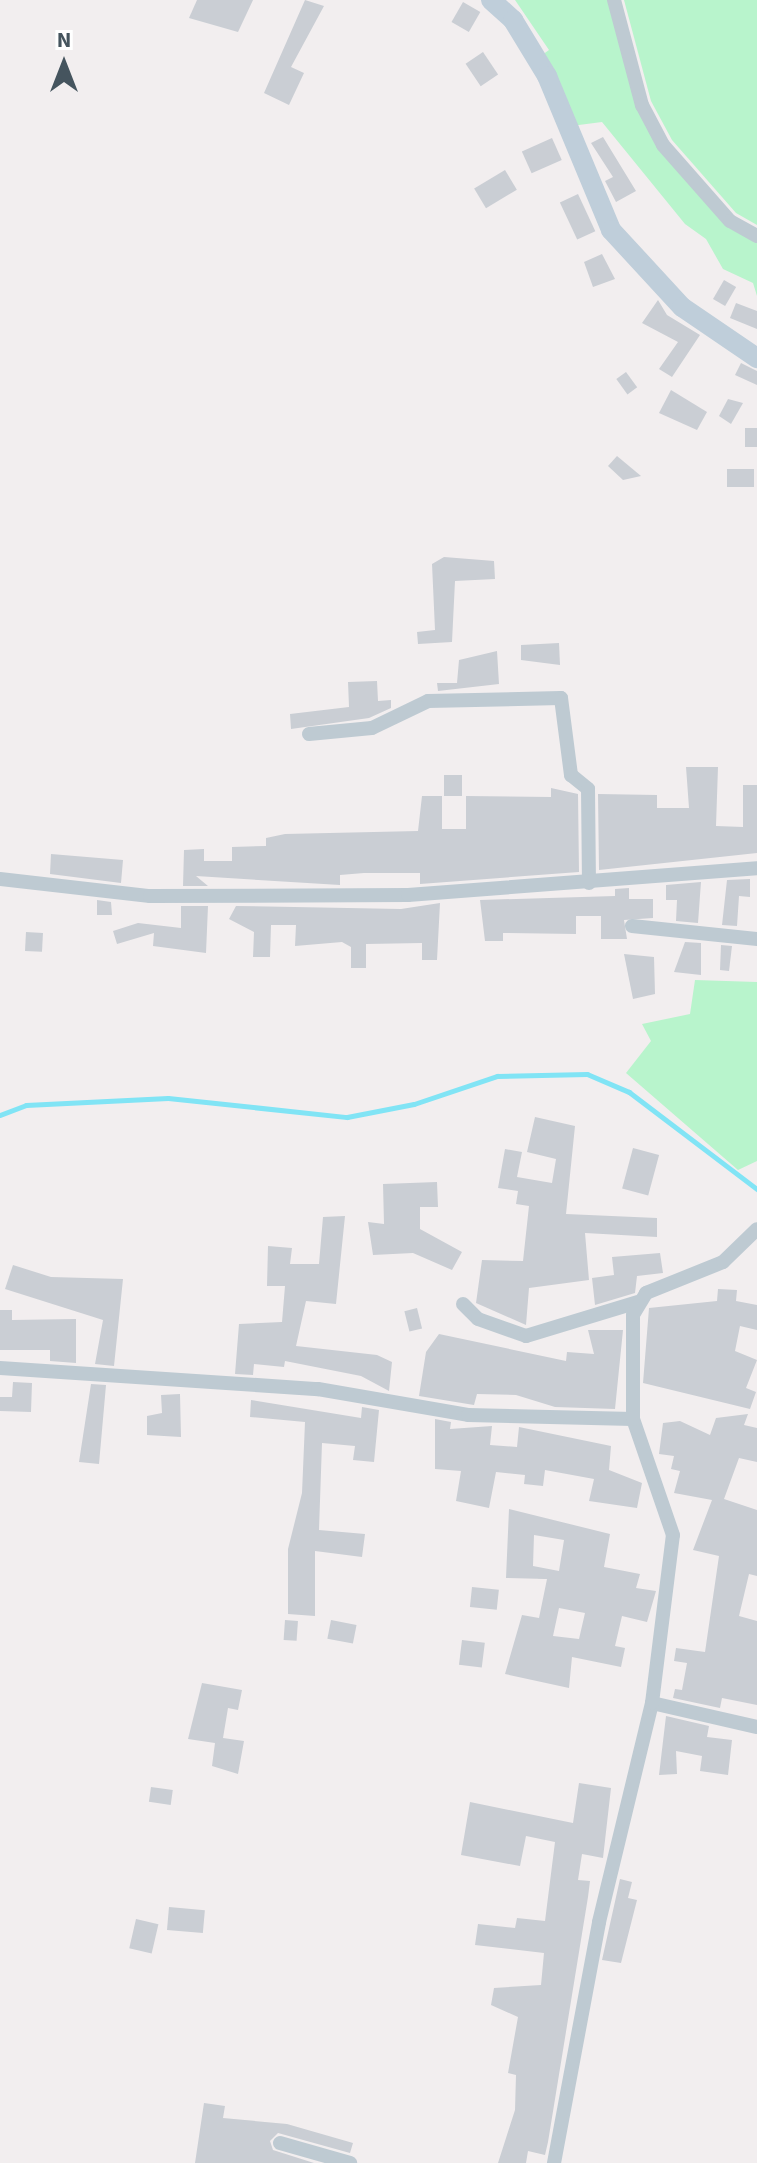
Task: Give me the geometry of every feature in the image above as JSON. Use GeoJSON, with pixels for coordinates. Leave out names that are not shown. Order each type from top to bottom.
{"type":"FeatureCollection","features":[{"type":"Feature","properties":{"kind":"street"},"geometry":{"type":"LineString","coordinates":[[491,0],[547,76],[611,230],[682,307],[757,358]]}},
{"type":"Feature","properties":{"kind":"street"},"geometry":{"type":"LineString","coordinates":[[614,0],[642,105],[663,145],[730,221],[757,236]]}},
{"type":"Feature","properties":{"kind":"street"},"geometry":{"type":"LineString","coordinates":[[309,734],[372,728],[428,701],[561,698],[571,775],[588,789],[589,883]]}},
{"type":"Feature","properties":{"kind":"street"},"geometry":{"type":"LineString","coordinates":[[0,879],[150,896],[408,895],[757,868]]}},
{"type":"Feature","properties":{"kind":"street"},"geometry":{"type":"LineString","coordinates":[[632,926],[757,939]]}},
{"type":"Feature","properties":{"kind":"street"},"geometry":{"type":"LineString","coordinates":[[463,1304],[478,1319],[526,1336],[638,1302],[658,1286],[723,1262],[757,1229]]}},
{"type":"Feature","properties":{"kind":"street"},"geometry":{"type":"LineString","coordinates":[[554,2163],[599,1922],[652,1703],[673,1535],[633,1419],[630,1332],[638,1302]]}},
{"type":"Feature","properties":{"kind":"street"},"geometry":{"type":"LineString","coordinates":[[0,1368],[318,1389],[458,1414],[633,1419]]}},
{"type":"Feature","properties":{"kind":"street"},"geometry":{"type":"LineString","coordinates":[[652,1703],[757,1727]]}},
{"type":"Feature","properties":{"kind":"street"},"geometry":{"type":"LineString","coordinates":[[280,2143],[350,2163]]}},
{"type":"Feature","properties":{"kind":"green space"},"geometry":{"type":"Polygon","coordinates":[[[515,0],[612,0],[661,146],[757,239],[757,296],[753,283],[723,269],[706,239],[685,224],[602,122],[571,126],[542,55],[549,50],[515,0]]]}},
{"type":"Feature","properties":{"kind":"green space"},"geometry":{"type":"Polygon","coordinates":[[[624,0],[757,0],[757,225],[736,213],[672,140],[651,101],[624,0]]]}},
{"type":"Feature","properties":{"kind":"green space"},"geometry":{"type":"Polygon","coordinates":[[[695,980],[757,982],[757,1161],[738,1170],[626,1073],[651,1041],[642,1024],[690,1014],[695,980]]]}},
{"type":"Feature","properties":{"kind":"building"},"geometry":{"type":"Polygon","coordinates":[[[197,0],[253,0],[238,32],[189,18],[197,0]]]}},
{"type":"Feature","properties":{"kind":"building"},"geometry":{"type":"Polygon","coordinates":[[[305,0],[324,6],[291,67],[304,73],[289,105],[264,93],[305,0]]]}},
{"type":"Feature","properties":{"kind":"building"},"geometry":{"type":"Polygon","coordinates":[[[463,2],[480,12],[469,32],[452,22],[463,2]]]}},
{"type":"Feature","properties":{"kind":"building"},"geometry":{"type":"Polygon","coordinates":[[[483,52],[498,74],[481,86],[466,64],[483,52]]]}},
{"type":"Feature","properties":{"kind":"building"},"geometry":{"type":"Polygon","coordinates":[[[603,137],[636,191],[616,202],[605,181],[613,177],[591,143],[603,137]]]}},
{"type":"Feature","properties":{"kind":"building"},"geometry":{"type":"Polygon","coordinates":[[[552,138],[562,160],[532,173],[522,151],[552,138]]]}},
{"type":"Feature","properties":{"kind":"building"},"geometry":{"type":"Polygon","coordinates":[[[505,170],[517,190],[486,208],[474,189],[505,170]]]}},
{"type":"Feature","properties":{"kind":"building"},"geometry":{"type":"Polygon","coordinates":[[[578,194],[595,231],[577,240],[560,202],[578,194]]]}},
{"type":"Feature","properties":{"kind":"building"},"geometry":{"type":"Polygon","coordinates":[[[602,254],[615,279],[593,287],[584,262],[602,254]]]}},
{"type":"Feature","properties":{"kind":"building"},"geometry":{"type":"Polygon","coordinates":[[[724,280],[736,287],[725,306],[713,299],[724,280]]]}},
{"type":"Feature","properties":{"kind":"building"},"geometry":{"type":"Polygon","coordinates":[[[658,300],[667,315],[700,335],[672,377],[659,369],[678,342],[642,323],[658,300]]]}},
{"type":"Feature","properties":{"kind":"building"},"geometry":{"type":"Polygon","coordinates":[[[736,303],[757,311],[757,329],[730,318],[736,303]]]}},
{"type":"Feature","properties":{"kind":"building"},"geometry":{"type":"Polygon","coordinates":[[[741,363],[757,371],[757,385],[735,375],[741,363]]]}},
{"type":"Feature","properties":{"kind":"building"},"geometry":{"type":"Polygon","coordinates":[[[626,372],[637,387],[627,394],[616,379],[626,372]]]}},
{"type":"Feature","properties":{"kind":"building"},"geometry":{"type":"Polygon","coordinates":[[[671,390],[707,412],[697,430],[659,413],[671,390]]]}},
{"type":"Feature","properties":{"kind":"building"},"geometry":{"type":"Polygon","coordinates":[[[728,399],[743,403],[731,424],[719,416],[728,399]]]}},
{"type":"Feature","properties":{"kind":"building"},"geometry":{"type":"Polygon","coordinates":[[[745,428],[757,428],[757,447],[745,447],[745,428]]]}},
{"type":"Feature","properties":{"kind":"building"},"geometry":{"type":"Polygon","coordinates":[[[617,456],[641,476],[623,480],[608,466],[617,456]]]}},
{"type":"Feature","properties":{"kind":"building"},"geometry":{"type":"Polygon","coordinates":[[[727,469],[754,469],[754,487],[727,487],[727,469]]]}},
{"type":"Feature","properties":{"kind":"building"},"geometry":{"type":"Polygon","coordinates":[[[444,557],[494,561],[495,579],[455,581],[452,642],[418,644],[417,632],[435,630],[432,564],[444,557]]]}},
{"type":"Feature","properties":{"kind":"building"},"geometry":{"type":"Polygon","coordinates":[[[559,643],[560,665],[521,660],[521,645],[559,643]]]}},
{"type":"Feature","properties":{"kind":"building"},"geometry":{"type":"Polygon","coordinates":[[[497,651],[499,684],[438,691],[437,683],[457,683],[459,660],[497,651]]]}},
{"type":"Feature","properties":{"kind":"building"},"geometry":{"type":"Polygon","coordinates":[[[377,681],[378,701],[391,700],[391,708],[369,718],[291,729],[290,714],[349,707],[348,682],[377,681]]]}},
{"type":"Feature","properties":{"kind":"building"},"geometry":{"type":"Polygon","coordinates":[[[686,767],[718,767],[716,826],[743,827],[743,785],[757,785],[757,853],[599,870],[598,794],[657,795],[657,808],[689,808],[686,767]]]}},
{"type":"Feature","properties":{"kind":"building"},"geometry":{"type":"Polygon","coordinates":[[[444,775],[462,775],[462,796],[444,796],[444,775]]]}},
{"type":"Feature","properties":{"kind":"building"},"geometry":{"type":"Polygon","coordinates":[[[551,788],[578,794],[579,872],[420,884],[420,873],[364,873],[340,875],[340,885],[196,876],[208,886],[183,886],[184,850],[204,849],[204,861],[232,861],[232,847],[266,846],[266,838],[285,834],[418,831],[422,796],[442,796],[442,829],[466,829],[466,796],[551,797],[551,788]]]}},
{"type":"Feature","properties":{"kind":"building"},"geometry":{"type":"Polygon","coordinates":[[[51,854],[123,860],[121,883],[50,874],[51,854]]]}},
{"type":"Feature","properties":{"kind":"building"},"geometry":{"type":"Polygon","coordinates":[[[750,879],[750,897],[739,896],[737,926],[722,925],[727,880],[750,879]]]}},
{"type":"Feature","properties":{"kind":"building"},"geometry":{"type":"Polygon","coordinates":[[[701,882],[698,923],[676,921],[677,900],[666,900],[666,885],[701,882]]]}},
{"type":"Feature","properties":{"kind":"building"},"geometry":{"type":"Polygon","coordinates":[[[629,888],[629,899],[653,899],[653,918],[624,920],[627,939],[601,939],[601,916],[576,916],[576,934],[503,933],[503,941],[485,941],[480,900],[615,896],[615,889],[629,888]]]}},
{"type":"Feature","properties":{"kind":"building"},"geometry":{"type":"Polygon","coordinates":[[[97,900],[111,902],[112,915],[97,915],[97,900]]]}},
{"type":"Feature","properties":{"kind":"building"},"geometry":{"type":"Polygon","coordinates":[[[440,903],[437,960],[422,960],[422,943],[366,944],[366,968],[351,968],[351,947],[342,942],[295,946],[296,925],[271,925],[270,957],[253,957],[254,932],[229,919],[236,906],[401,909],[440,903]]]}},
{"type":"Feature","properties":{"kind":"building"},"geometry":{"type":"Polygon","coordinates":[[[181,906],[208,906],[206,953],[153,946],[154,933],[117,944],[113,931],[138,923],[181,928],[181,906]]]}},
{"type":"Feature","properties":{"kind":"building"},"geometry":{"type":"Polygon","coordinates":[[[26,932],[43,933],[42,952],[25,951],[26,932]]]}},
{"type":"Feature","properties":{"kind":"building"},"geometry":{"type":"Polygon","coordinates":[[[685,942],[701,943],[701,975],[674,972],[685,942]]]}},
{"type":"Feature","properties":{"kind":"building"},"geometry":{"type":"Polygon","coordinates":[[[721,945],[732,946],[729,971],[720,970],[721,945]]]}},
{"type":"Feature","properties":{"kind":"building"},"geometry":{"type":"Polygon","coordinates":[[[624,954],[654,957],[655,994],[633,999],[624,954]]]}},
{"type":"Feature","properties":{"kind":"building"},"geometry":{"type":"Polygon","coordinates":[[[535,1117],[575,1126],[566,1214],[657,1218],[657,1237],[585,1233],[589,1280],[529,1288],[526,1325],[476,1303],[482,1260],[523,1261],[529,1206],[516,1204],[518,1191],[498,1188],[505,1149],[522,1152],[517,1177],[552,1183],[556,1159],[527,1152],[535,1117]]]}},
{"type":"Feature","properties":{"kind":"building"},"geometry":{"type":"Polygon","coordinates":[[[633,1148],[659,1155],[648,1196],[622,1189],[633,1148]]]}},
{"type":"Feature","properties":{"kind":"building"},"geometry":{"type":"Polygon","coordinates":[[[437,1182],[438,1207],[420,1207],[420,1229],[462,1252],[452,1270],[413,1253],[373,1255],[368,1222],[384,1224],[383,1184],[437,1182]]]}},
{"type":"Feature","properties":{"kind":"building"},"geometry":{"type":"Polygon","coordinates":[[[345,1216],[336,1304],[306,1301],[296,1346],[377,1355],[392,1362],[389,1391],[361,1376],[285,1361],[284,1367],[254,1364],[253,1375],[235,1374],[239,1324],[282,1322],[285,1286],[267,1286],[268,1246],[292,1248],[290,1264],[319,1264],[323,1217],[345,1216]]]}},
{"type":"Feature","properties":{"kind":"building"},"geometry":{"type":"Polygon","coordinates":[[[660,1253],[663,1273],[637,1276],[635,1293],[595,1305],[592,1278],[614,1275],[612,1257],[660,1253]]]}},
{"type":"Feature","properties":{"kind":"building"},"geometry":{"type":"Polygon","coordinates":[[[13,1265],[51,1277],[123,1279],[114,1366],[95,1364],[103,1320],[5,1289],[13,1265]]]}},
{"type":"Feature","properties":{"kind":"building"},"geometry":{"type":"Polygon","coordinates":[[[718,1289],[737,1290],[736,1301],[757,1305],[757,1330],[740,1326],[735,1351],[757,1360],[746,1388],[756,1392],[750,1409],[643,1383],[649,1308],[717,1301],[718,1289]]]}},
{"type":"Feature","properties":{"kind":"building"},"geometry":{"type":"Polygon","coordinates":[[[417,1308],[422,1328],[409,1332],[404,1311],[417,1308]]]}},
{"type":"Feature","properties":{"kind":"building"},"geometry":{"type":"Polygon","coordinates":[[[0,1310],[12,1310],[12,1320],[76,1319],[76,1363],[50,1361],[50,1350],[0,1350],[0,1310]]]}},
{"type":"Feature","properties":{"kind":"building"},"geometry":{"type":"Polygon","coordinates":[[[588,1330],[623,1330],[615,1409],[555,1407],[516,1395],[477,1394],[474,1405],[419,1396],[426,1352],[439,1334],[566,1361],[567,1352],[594,1354],[588,1330]]]}},
{"type":"Feature","properties":{"kind":"building"},"geometry":{"type":"Polygon","coordinates":[[[13,1382],[32,1383],[31,1412],[0,1411],[0,1397],[12,1397],[13,1382]]]}},
{"type":"Feature","properties":{"kind":"building"},"geometry":{"type":"Polygon","coordinates":[[[91,1384],[106,1385],[99,1464],[79,1462],[91,1384]]]}},
{"type":"Feature","properties":{"kind":"building"},"geometry":{"type":"Polygon","coordinates":[[[180,1394],[181,1437],[147,1435],[147,1416],[162,1413],[161,1395],[180,1394]]]}},
{"type":"Feature","properties":{"kind":"building"},"geometry":{"type":"Polygon","coordinates":[[[251,1400],[361,1418],[362,1407],[379,1410],[374,1462],[353,1460],[355,1446],[322,1443],[319,1530],[365,1534],[362,1557],[315,1551],[315,1616],[288,1614],[288,1549],[302,1493],[305,1422],[250,1417],[251,1400]]]}},
{"type":"Feature","properties":{"kind":"building"},"geometry":{"type":"Polygon","coordinates":[[[748,1414],[744,1425],[757,1428],[757,1462],[739,1458],[724,1499],[757,1510],[757,1576],[749,1574],[739,1616],[757,1621],[757,1705],[722,1698],[720,1708],[673,1698],[675,1689],[682,1690],[687,1663],[674,1661],[676,1648],[705,1652],[719,1556],[693,1550],[712,1500],[674,1493],[680,1471],[671,1469],[674,1456],[659,1454],[663,1423],[680,1421],[710,1435],[716,1418],[748,1414]]]}},
{"type":"Feature","properties":{"kind":"building"},"geometry":{"type":"Polygon","coordinates":[[[435,1419],[451,1422],[450,1429],[492,1426],[490,1445],[517,1447],[519,1427],[611,1446],[609,1470],[642,1483],[637,1508],[589,1501],[594,1479],[545,1470],[543,1486],[524,1484],[525,1475],[496,1472],[489,1508],[456,1501],[461,1471],[435,1469],[435,1419]]]}},
{"type":"Feature","properties":{"kind":"building"},"geometry":{"type":"Polygon","coordinates":[[[509,1509],[610,1534],[604,1567],[640,1574],[636,1588],[656,1591],[647,1622],[622,1616],[615,1646],[625,1648],[621,1667],[572,1657],[569,1688],[505,1674],[522,1615],[539,1618],[547,1579],[506,1578],[509,1509]],[[534,1535],[533,1566],[559,1571],[564,1540],[534,1535]],[[559,1608],[553,1636],[579,1639],[585,1613],[559,1608]]]}},
{"type":"Feature","properties":{"kind":"building"},"geometry":{"type":"Polygon","coordinates":[[[472,1587],[499,1590],[497,1610],[470,1607],[472,1587]]]}},
{"type":"Feature","properties":{"kind":"building"},"geometry":{"type":"Polygon","coordinates":[[[285,1620],[298,1621],[297,1641],[284,1640],[285,1620]]]}},
{"type":"Feature","properties":{"kind":"building"},"geometry":{"type":"Polygon","coordinates":[[[331,1620],[357,1625],[353,1644],[327,1639],[331,1620]]]}},
{"type":"Feature","properties":{"kind":"building"},"geometry":{"type":"Polygon","coordinates":[[[462,1640],[485,1643],[482,1668],[459,1665],[462,1640]]]}},
{"type":"Feature","properties":{"kind":"building"},"geometry":{"type":"Polygon","coordinates":[[[202,1683],[242,1690],[238,1710],[228,1708],[223,1738],[244,1741],[238,1774],[212,1766],[215,1743],[188,1739],[202,1683]]]}},
{"type":"Feature","properties":{"kind":"building"},"geometry":{"type":"Polygon","coordinates":[[[666,1716],[709,1726],[707,1737],[732,1740],[728,1775],[700,1771],[702,1756],[676,1751],[677,1774],[659,1775],[666,1716]]]}},
{"type":"Feature","properties":{"kind":"building"},"geometry":{"type":"Polygon","coordinates":[[[579,1783],[611,1788],[603,1858],[582,1854],[578,1880],[590,1881],[548,2142],[545,2155],[528,2151],[526,2163],[498,2163],[515,2110],[516,2075],[508,2073],[518,2017],[491,2005],[494,1988],[541,1985],[544,1953],[475,1945],[478,1924],[515,1928],[517,1918],[545,1921],[555,1842],[526,1836],[520,1866],[461,1855],[470,1802],[573,1823],[579,1783]]]}},
{"type":"Feature","properties":{"kind":"building"},"geometry":{"type":"Polygon","coordinates":[[[151,1787],[173,1790],[171,1805],[149,1802],[151,1787]]]}},
{"type":"Feature","properties":{"kind":"building"},"geometry":{"type":"Polygon","coordinates":[[[620,1879],[632,1882],[628,1898],[637,1900],[621,1963],[602,1960],[620,1879]]]}},
{"type":"Feature","properties":{"kind":"building"},"geometry":{"type":"Polygon","coordinates":[[[169,1907],[205,1910],[203,1933],[167,1930],[169,1907]]]}},
{"type":"Feature","properties":{"kind":"building"},"geometry":{"type":"Polygon","coordinates":[[[136,1919],[158,1924],[152,1953],[129,1948],[136,1919]]]}},
{"type":"Feature","properties":{"kind":"building"},"geometry":{"type":"Polygon","coordinates":[[[204,2103],[225,2106],[223,2118],[287,2124],[353,2143],[350,2153],[278,2133],[270,2141],[273,2150],[314,2163],[195,2163],[204,2103]]]}},
{"type":"Feature","properties":{"kind":"waterway"},"geometry":{"type":"LineString","coordinates":[[0,1115],[26,1105],[168,1098],[347,1117],[414,1104],[497,1076],[587,1074],[629,1092],[757,1189]]}}]}
